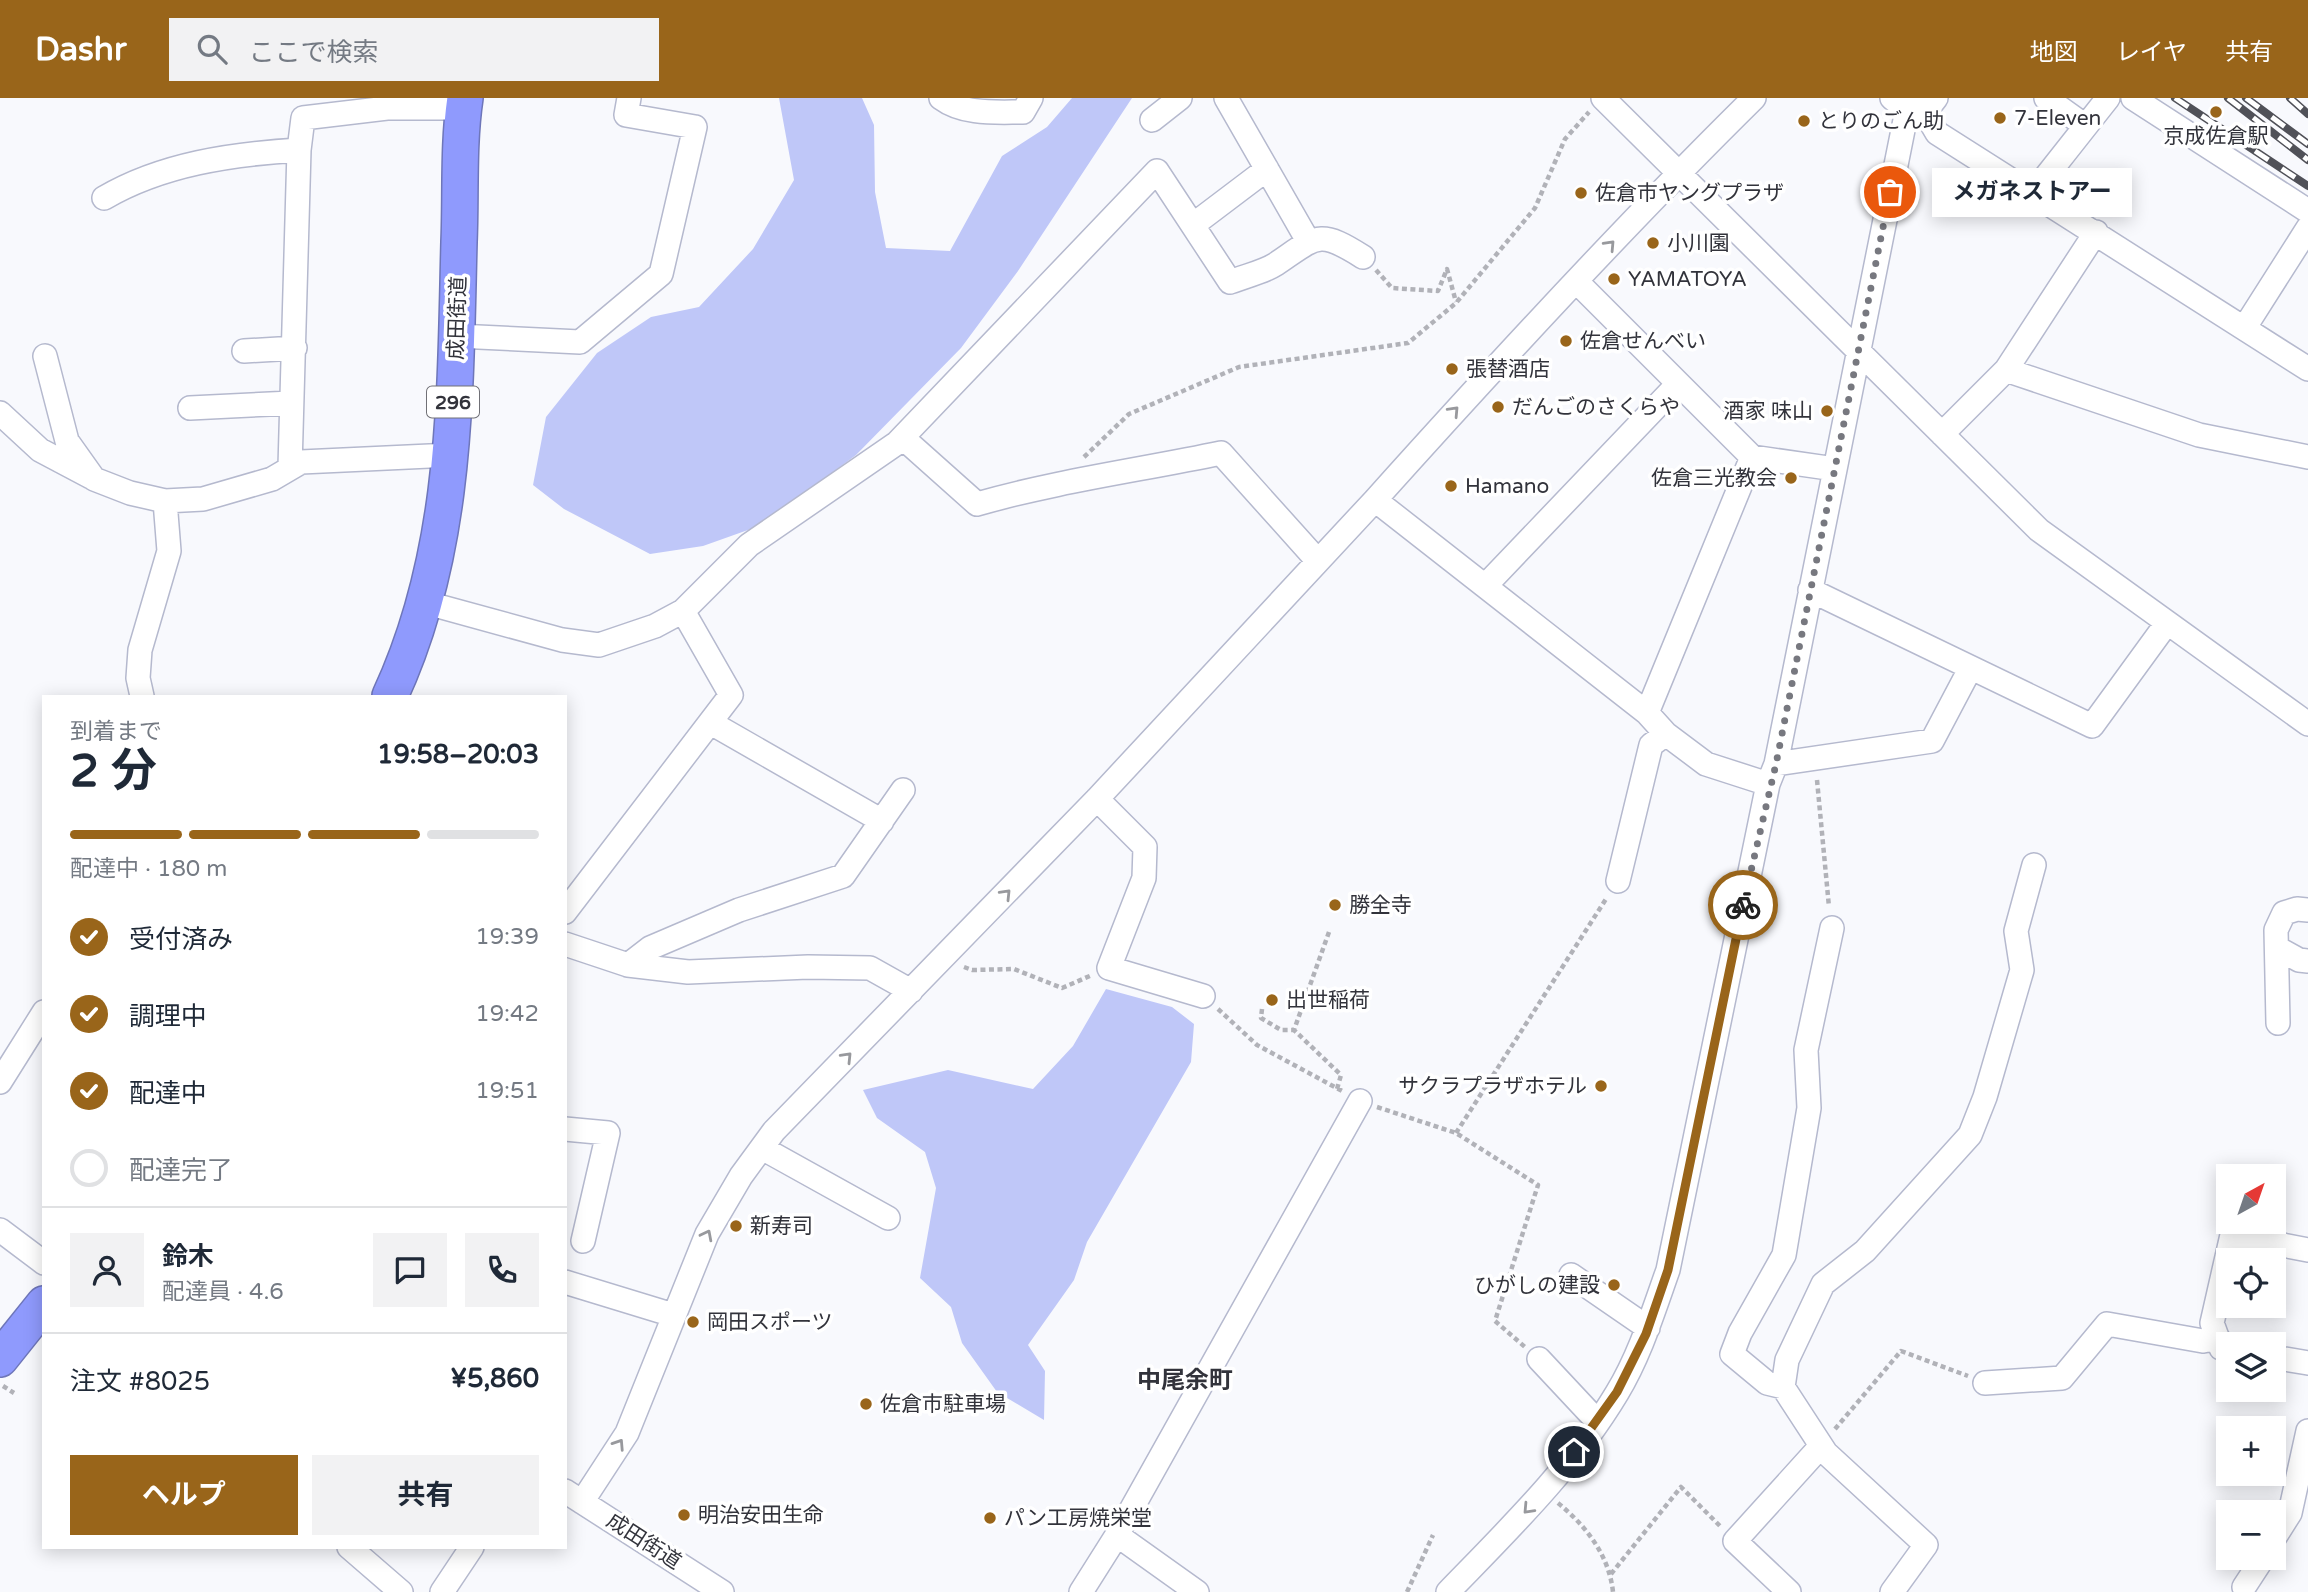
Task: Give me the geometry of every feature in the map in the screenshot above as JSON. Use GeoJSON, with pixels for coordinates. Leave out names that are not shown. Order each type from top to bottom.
{"type":"FeatureCollection","features":[{"type":"Feature","properties":{"kind":"highway","name":"成田街道"},"geometry":{"type":"LineString","coordinates":[[390,695],[408,658],[427,603],[437,558],[451,455],[465,103]]}},
{"type":"Feature","properties":{"kind":"highway"},"geometry":{"type":"LineString","coordinates":[[0,1359],[42,1306]]}},
{"type":"Feature","properties":{"kind":"street"},"geometry":{"type":"LineString","coordinates":[[457,336],[580,342],[661,274],[695,127],[626,115],[629,98]]}},
{"type":"Feature","properties":{"kind":"street"},"geometry":{"type":"LineString","coordinates":[[941,98],[950,104],[981,112],[1023,113],[1031,98]]}},
{"type":"Feature","properties":{"kind":"street"},"geometry":{"type":"LineString","coordinates":[[1152,121],[1180,98]]}},
{"type":"Feature","properties":{"kind":"street"},"geometry":{"type":"LineString","coordinates":[[1226,98],[1308,241]]}},
{"type":"Feature","properties":{"kind":"street"},"geometry":{"type":"LineString","coordinates":[[574,1496],[627,1433],[707,1234],[774,1131],[1097,799],[1375,500],[1418,449],[1678,173],[1754,98]]}},
{"type":"Feature","properties":{"kind":"street"},"geometry":{"type":"LineString","coordinates":[[2046,98],[2084,125]]}},
{"type":"Feature","properties":{"kind":"street"},"geometry":{"type":"LineString","coordinates":[[2033,193],[2084,125],[2108,98]]}},
{"type":"Feature","properties":{"kind":"street"},"geometry":{"type":"LineString","coordinates":[[2133,98],[2308,211]]}},
{"type":"Feature","properties":{"kind":"street"},"geometry":{"type":"LineString","coordinates":[[1599,102],[1678,173],[2039,530],[2308,724]]}},
{"type":"Feature","properties":{"kind":"street"},"geometry":{"type":"LineString","coordinates":[[290,467],[299,150],[303,118],[387,108],[465,103]]}},
{"type":"Feature","properties":{"kind":"street"},"geometry":{"type":"LineString","coordinates":[[1915,104],[1937,133],[2308,369]]}},
{"type":"Feature","properties":{"kind":"street"},"geometry":{"type":"LineString","coordinates":[[1448,1592],[1544,1491],[1617,1392],[1648,1328],[1668,1270],[1858,351],[1915,104]]}},
{"type":"Feature","properties":{"kind":"street"},"geometry":{"type":"LineString","coordinates":[[104,198],[136,179],[198,162],[299,150]]}},
{"type":"Feature","properties":{"kind":"street"},"geometry":{"type":"LineString","coordinates":[[1193,225],[1267,169]]}},
{"type":"Feature","properties":{"kind":"street"},"geometry":{"type":"LineString","coordinates":[[427,603],[562,640],[599,645],[655,626],[682,611],[749,545],[903,438],[1157,171],[1230,282],[1274,266],[1317,237],[1342,244],[1363,257]]}},
{"type":"Feature","properties":{"kind":"street"},"geometry":{"type":"LineString","coordinates":[[2245,327],[2308,228]]}},
{"type":"Feature","properties":{"kind":"street"},"geometry":{"type":"LineString","coordinates":[[1942,434],[2006,370],[2096,232]]}},
{"type":"Feature","properties":{"kind":"street"},"geometry":{"type":"LineString","coordinates":[[1576,281],[1752,457],[1835,469]]}},
{"type":"Feature","properties":{"kind":"street"},"geometry":{"type":"LineString","coordinates":[[244,351],[295,348]]}},
{"type":"Feature","properties":{"kind":"street"},"geometry":{"type":"LineString","coordinates":[[45,356],[67,441],[94,479]]}},
{"type":"Feature","properties":{"kind":"street"},"geometry":{"type":"LineString","coordinates":[[2006,370],[2199,435],[2308,457]]}},
{"type":"Feature","properties":{"kind":"street"},"geometry":{"type":"LineString","coordinates":[[1486,585],[1678,384]]}},
{"type":"Feature","properties":{"kind":"street"},"geometry":{"type":"LineString","coordinates":[[190,408],[291,403]]}},
{"type":"Feature","properties":{"kind":"street"},"geometry":{"type":"LineString","coordinates":[[0,413],[40,450],[94,479],[130,493],[165,500],[202,499],[272,479],[301,462],[451,455]]}},
{"type":"Feature","properties":{"kind":"street"},"geometry":{"type":"LineString","coordinates":[[903,438],[976,504],[1055,484],[1105,477],[1222,453],[1317,560]]}},
{"type":"Feature","properties":{"kind":"street"},"geometry":{"type":"LineString","coordinates":[[1647,713],[1752,457]]}},
{"type":"Feature","properties":{"kind":"street"},"geometry":{"type":"LineString","coordinates":[[142,695],[138,678],[140,650],[169,551],[165,500]]}},
{"type":"Feature","properties":{"kind":"street"},"geometry":{"type":"LineString","coordinates":[[1375,500],[1647,713],[1666,734],[1706,764],[1772,774],[1815,758],[1932,741],[1970,669]]}},
{"type":"Feature","properties":{"kind":"street"},"geometry":{"type":"LineString","coordinates":[[1810,590],[2092,726],[2167,622]]}},
{"type":"Feature","properties":{"kind":"street"},"geometry":{"type":"LineString","coordinates":[[567,909],[732,695],[682,611]]}},
{"type":"Feature","properties":{"kind":"street"},"geometry":{"type":"LineString","coordinates":[[711,723],[882,821]]}},
{"type":"Feature","properties":{"kind":"street"},"geometry":{"type":"LineString","coordinates":[[1618,880],[1651,745],[1666,734]]}},
{"type":"Feature","properties":{"kind":"street"},"geometry":{"type":"LineString","coordinates":[[628,965],[650,948],[739,910],[843,876],[902,790]]}},
{"type":"Feature","properties":{"kind":"street"},"geometry":{"type":"LineString","coordinates":[[1097,799],[1145,847],[1144,878],[1108,968],[1203,996]]}},
{"type":"Feature","properties":{"kind":"street"},"geometry":{"type":"LineString","coordinates":[[1892,1592],[1926,1545],[1821,1446],[1783,1387],[1787,1360],[1824,1284],[1865,1251],[1970,1135],[1985,1097],[2022,970],[2016,931],[2034,865]]}},
{"type":"Feature","properties":{"kind":"street"},"geometry":{"type":"LineString","coordinates":[[2278,1023],[2276,930],[2284,913],[2297,909],[2308,910]]}},
{"type":"Feature","properties":{"kind":"street"},"geometry":{"type":"LineString","coordinates":[[1783,1387],[1767,1383],[1732,1354],[1740,1333],[1784,1255],[1809,1108],[1806,1050],[1832,928]]}},
{"type":"Feature","properties":{"kind":"street"},"geometry":{"type":"LineString","coordinates":[[567,945],[628,965],[688,972],[808,967],[870,968],[911,991]]}},
{"type":"Feature","properties":{"kind":"street"},"geometry":{"type":"LineString","coordinates":[[2277,948],[2299,960],[2308,961]]}},
{"type":"Feature","properties":{"kind":"street"},"geometry":{"type":"LineString","coordinates":[[0,1082],[42,1015]]}},
{"type":"Feature","properties":{"kind":"street"},"geometry":{"type":"LineString","coordinates":[[1082,1592],[1117,1535],[1360,1101]]}},
{"type":"Feature","properties":{"kind":"street"},"geometry":{"type":"LineString","coordinates":[[567,1129],[608,1133],[583,1241]]}},
{"type":"Feature","properties":{"kind":"street"},"geometry":{"type":"LineString","coordinates":[[762,1147],[888,1218]]}},
{"type":"Feature","properties":{"kind":"street"},"geometry":{"type":"LineString","coordinates":[[0,1230],[42,1262]]}},
{"type":"Feature","properties":{"kind":"street"},"geometry":{"type":"LineString","coordinates":[[2217,1332],[2212,1323],[2232,1235],[2308,1250]]}},
{"type":"Feature","properties":{"kind":"street"},"geometry":{"type":"LineString","coordinates":[[1571,1275],[1648,1328]]}},
{"type":"Feature","properties":{"kind":"street"},"geometry":{"type":"LineString","coordinates":[[567,1283],[673,1315]]}},
{"type":"Feature","properties":{"kind":"street"},"geometry":{"type":"LineString","coordinates":[[1985,1383],[2062,1378],[2108,1324],[2216,1343]]}},
{"type":"Feature","properties":{"kind":"street"},"geometry":{"type":"LineString","coordinates":[[1539,1359],[1597,1421]]}},
{"type":"Feature","properties":{"kind":"street"},"geometry":{"type":"LineString","coordinates":[[2286,1359],[2308,1363]]}},
{"type":"Feature","properties":{"kind":"street"},"geometry":{"type":"LineString","coordinates":[[2286,1520],[2290,1513],[2308,1431]]}},
{"type":"Feature","properties":{"kind":"street"},"geometry":{"type":"LineString","coordinates":[[1789,1592],[1735,1541],[1821,1446]]}},
{"type":"Feature","properties":{"kind":"street","name":"成田街道"},"geometry":{"type":"LineString","coordinates":[[574,1496],[722,1592]]}},
{"type":"Feature","properties":{"kind":"street"},"geometry":{"type":"LineString","coordinates":[[1117,1535],[1197,1592]]}},
{"type":"Feature","properties":{"kind":"street"},"geometry":{"type":"LineString","coordinates":[[351,1549],[401,1592]]}},
{"type":"Feature","properties":{"kind":"street"},"geometry":{"type":"LineString","coordinates":[[442,1592],[471,1549]]}},
{"type":"Feature","properties":{"kind":"street"},"geometry":{"type":"LineString","coordinates":[[2244,1587],[2255,1570]]}},
{"type":"Feature","properties":{"kind":"path"},"geometry":{"type":"LineString","coordinates":[[1055,484],[1129,414],[1239,368],[1408,343],[1456,303],[1535,208],[1565,138],[1599,102]]}},
{"type":"Feature","properties":{"kind":"path"},"geometry":{"type":"LineString","coordinates":[[1363,257],[1392,288],[1438,291],[1447,269],[1456,303]]}},
{"type":"Feature","properties":{"kind":"path"},"geometry":{"type":"LineString","coordinates":[[1815,758],[1832,928]]}},
{"type":"Feature","properties":{"kind":"path"},"geometry":{"type":"LineString","coordinates":[[1456,1133],[1618,880]]}},
{"type":"Feature","properties":{"kind":"path"},"geometry":{"type":"LineString","coordinates":[[1294,1030],[1329,932]]}},
{"type":"Feature","properties":{"kind":"path"},"geometry":{"type":"LineString","coordinates":[[945,958],[972,970],[1014,969],[1062,989],[1108,968]]}},
{"type":"Feature","properties":{"kind":"path"},"geometry":{"type":"LineString","coordinates":[[1203,996],[1257,1045],[1360,1101],[1456,1133],[1538,1185],[1495,1321],[1539,1359]]}},
{"type":"Feature","properties":{"kind":"path"},"geometry":{"type":"LineString","coordinates":[[1262,1009],[1261,1018],[1281,1030],[1294,1030],[1341,1075],[1338,1089]]}},
{"type":"Feature","properties":{"kind":"path"},"geometry":{"type":"LineString","coordinates":[[1821,1446],[1901,1351],[1985,1383]]}},
{"type":"Feature","properties":{"kind":"path"},"geometry":{"type":"LineString","coordinates":[[0,1384],[14,1394]]}},
{"type":"Feature","properties":{"kind":"path"},"geometry":{"type":"LineString","coordinates":[[1611,1574],[1681,1487],[1735,1541]]}},
{"type":"Feature","properties":{"kind":"path"},"geometry":{"type":"LineString","coordinates":[[1544,1491],[1585,1525],[1611,1574],[1613,1592]]}},
{"type":"Feature","properties":{"kind":"path"},"geometry":{"type":"LineString","coordinates":[[1407,1592],[1433,1535]]}},
{"type":"Feature","properties":{"kind":"shaded area"},"geometry":{"type":"Polygon","coordinates":[[[779,98],[862,98],[874,125],[875,192],[886,248],[950,251],[1002,156],[1047,127],[1072,98],[1132,98],[1018,271],[961,348],[856,455],[762,525],[703,546],[650,554],[564,509],[533,485],[546,417],[597,353],[651,317],[699,307],[753,249],[794,180],[779,98]]]}},
{"type":"Feature","properties":{"kind":"shaded area"},"geometry":{"type":"Polygon","coordinates":[[[1106,989],[1172,1007],[1194,1024],[1191,1062],[1087,1242],[1074,1280],[1028,1345],[1045,1371],[1044,1420],[997,1392],[962,1343],[951,1307],[920,1278],[936,1188],[925,1152],[877,1118],[863,1090],[948,1070],[1033,1089],[1073,1046],[1106,989]]]}},
{"type":"Feature","properties":{"kind":"railway"},"geometry":{"type":"LineString","coordinates":[[2175,98],[2308,186]]}},
{"type":"Feature","properties":{"kind":"railway"},"geometry":{"type":"LineString","coordinates":[[2228,98],[2308,160]]}},
{"type":"Feature","properties":{"kind":"railway"},"geometry":{"type":"LineString","coordinates":[[2246,98],[2308,144]]}},
{"type":"Feature","properties":{"kind":"railway"},"geometry":{"type":"LineString","coordinates":[[2290,98],[2308,114]]}},
{"type":"Feature","properties":{"kind":"way so far"},"geometry":{"type":"LineString","coordinates":[[1743,905],[1768,784],[1776,764],[1890,192]]}},
{"type":"Feature","properties":{"kind":"place","name":"京成佐倉駅"},"geometry":{"type":"Point","coordinates":[2216,112]}},
{"type":"Feature","properties":{"kind":"place","name":"7-Eleven"},"geometry":{"type":"Point","coordinates":[2000,118]}},
{"type":"Feature","properties":{"kind":"place","name":"とりのごん助"},"geometry":{"type":"Point","coordinates":[1804,121]}},
{"type":"Feature","properties":{"kind":"place","name":"メガネストアー"},"geometry":{"type":"Point","coordinates":[1890,192]}},
{"type":"Feature","properties":{"kind":"place","name":"佐倉市ヤングプラザ"},"geometry":{"type":"Point","coordinates":[1581,193]}},
{"type":"Feature","properties":{"kind":"place","name":"小川園"},"geometry":{"type":"Point","coordinates":[1653,243]}},
{"type":"Feature","properties":{"kind":"place","name":"YAMATOYA"},"geometry":{"type":"Point","coordinates":[1614,279]}},
{"type":"Feature","properties":{"kind":"place","name":"佐倉せんべい"},"geometry":{"type":"Point","coordinates":[1566,341]}},
{"type":"Feature","properties":{"kind":"place","name":"張替酒店"},"geometry":{"type":"Point","coordinates":[1452,369]}},
{"type":"Feature","properties":{"kind":"place","name":"だんごのさくらや"},"geometry":{"type":"Point","coordinates":[1498,407]}},
{"type":"Feature","properties":{"kind":"place","name":"酒家 味山"},"geometry":{"type":"Point","coordinates":[1827,411]}},
{"type":"Feature","properties":{"kind":"place","name":"佐倉三光教会"},"geometry":{"type":"Point","coordinates":[1791,478]}},
{"type":"Feature","properties":{"kind":"place","name":"Hamano"},"geometry":{"type":"Point","coordinates":[1451,486]}},
{"type":"Feature","properties":{"kind":"place","name":"勝全寺"},"geometry":{"type":"Point","coordinates":[1335,905]}},
{"type":"Feature","properties":{"kind":"place","name":"出世稲荷"},"geometry":{"type":"Point","coordinates":[1272,1000]}},
{"type":"Feature","properties":{"kind":"place","name":"サクラプラザホテル"},"geometry":{"type":"Point","coordinates":[1601,1086]}},
{"type":"Feature","properties":{"kind":"place","name":"新寿司"},"geometry":{"type":"Point","coordinates":[736,1226]}},
{"type":"Feature","properties":{"kind":"place","name":"ひがしの建設"},"geometry":{"type":"Point","coordinates":[1614,1285]}},
{"type":"Feature","properties":{"kind":"place","name":"岡田スポーツ"},"geometry":{"type":"Point","coordinates":[693,1322]}},
{"type":"Feature","properties":{"kind":"place","name":"佐倉市駐車場"},"geometry":{"type":"Point","coordinates":[866,1404]}},
{"type":"Feature","properties":{"kind":"place","name":"明治安田生命"},"geometry":{"type":"Point","coordinates":[684,1515]}},
{"type":"Feature","properties":{"kind":"place","name":"パン工房焼栄堂"},"geometry":{"type":"Point","coordinates":[990,1518]}},
{"type":"Feature","properties":{"kind":"district","name":"中尾余町"},"geometry":{"type":"Point","coordinates":[1185,1380]}},
{"type":"Feature","properties":{"kind":"route"},"geometry":{"type":"LineString","coordinates":[[1574,1452],[1617,1392],[1646,1334],[1668,1270],[1743,905]]}}]}
